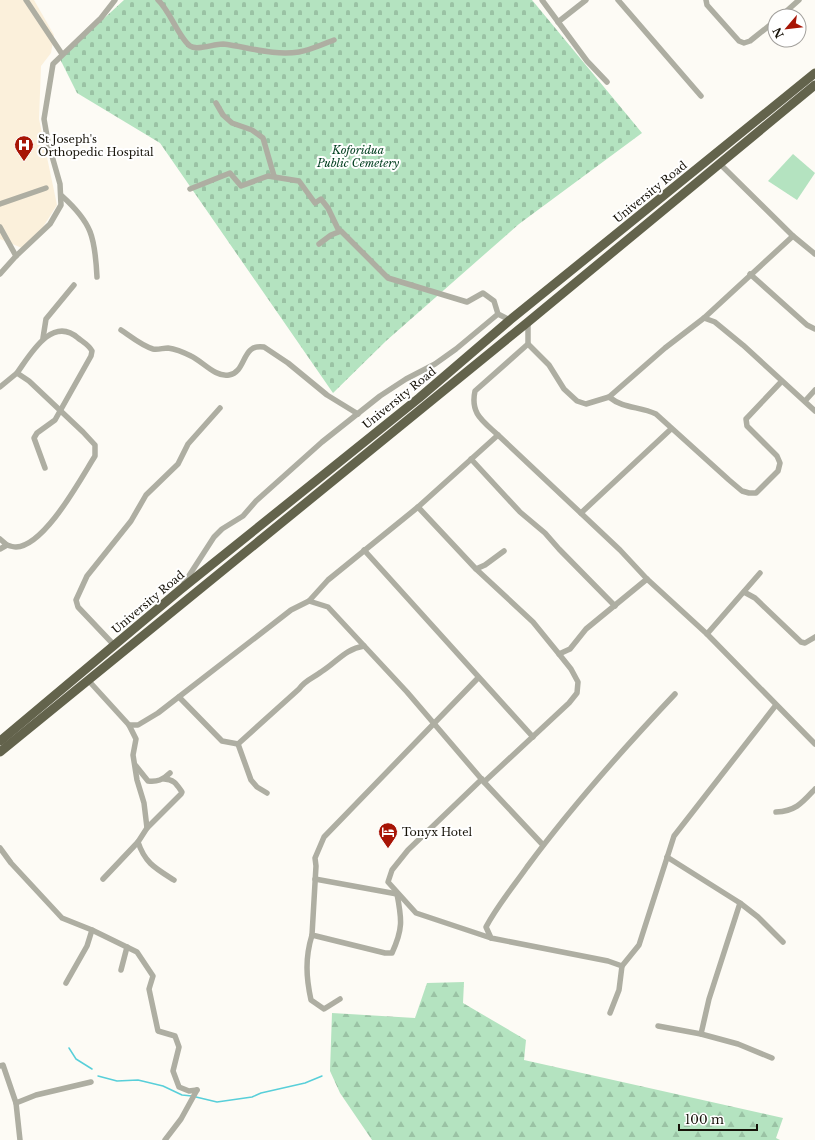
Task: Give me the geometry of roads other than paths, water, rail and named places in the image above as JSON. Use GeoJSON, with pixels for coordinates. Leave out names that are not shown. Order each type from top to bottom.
{"type":"FeatureCollection","features":[{"type":"Feature","properties":{"kind":"highway","name":"University Road"},"geometry":{"type":"LineString","coordinates":[[0,741],[180,590],[419,398],[510,320],[815,74]]}},
{"type":"Feature","properties":{"kind":"highway","name":"University Road"},"geometry":{"type":"LineString","coordinates":[[0,752],[528,322],[815,85]]}},
{"type":"Feature","properties":{"kind":"street"},"geometry":{"type":"LineString","coordinates":[[26,0],[62,54]]}},
{"type":"Feature","properties":{"kind":"street"},"geometry":{"type":"LineString","coordinates":[[0,274],[16,256],[50,224],[61,205],[62,196],[48,142],[44,119],[51,69],[62,54],[101,18],[112,6],[115,0]]}},
{"type":"Feature","properties":{"kind":"street"},"geometry":{"type":"LineString","coordinates":[[158,0],[166,8],[185,42],[196,48],[210,44],[223,44],[259,51],[299,52],[334,40]]}},
{"type":"Feature","properties":{"kind":"street"},"geometry":{"type":"LineString","coordinates":[[542,0],[587,61],[607,82]]}},
{"type":"Feature","properties":{"kind":"street"},"geometry":{"type":"LineString","coordinates":[[558,22],[586,0]]}},
{"type":"Feature","properties":{"kind":"street"},"geometry":{"type":"LineString","coordinates":[[618,0],[701,96]]}},
{"type":"Feature","properties":{"kind":"street"},"geometry":{"type":"LineString","coordinates":[[706,0],[707,5],[739,40],[744,43],[750,41],[767,27]]}},
{"type":"Feature","properties":{"kind":"street"},"geometry":{"type":"LineString","coordinates":[[790,8],[799,0]]}},
{"type":"Feature","properties":{"kind":"street"},"geometry":{"type":"LineString","coordinates":[[216,103],[223,115],[232,123],[252,130],[263,138],[274,176]]}},
{"type":"Feature","properties":{"kind":"street"},"geometry":{"type":"LineString","coordinates":[[719,163],[793,236],[815,254]]}},
{"type":"Feature","properties":{"kind":"street"},"geometry":{"type":"LineString","coordinates":[[190,189],[230,173],[241,186],[264,177],[274,176],[299,181],[315,203],[321,199],[328,208],[339,231],[341,231],[388,278],[467,302],[483,293],[494,301],[498,314],[510,320]]}},
{"type":"Feature","properties":{"kind":"street"},"geometry":{"type":"LineString","coordinates":[[0,204],[46,188]]}},
{"type":"Feature","properties":{"kind":"street"},"geometry":{"type":"LineString","coordinates":[[62,196],[78,210],[92,235],[96,254],[97,277]]}},
{"type":"Feature","properties":{"kind":"street"},"geometry":{"type":"LineString","coordinates":[[0,226],[16,256]]}},
{"type":"Feature","properties":{"kind":"street"},"geometry":{"type":"LineString","coordinates":[[319,244],[339,231]]}},
{"type":"Feature","properties":{"kind":"street"},"geometry":{"type":"LineString","coordinates":[[528,322],[528,344],[549,365],[564,390],[577,401],[586,404],[609,397],[665,348],[704,318],[793,236]]}},
{"type":"Feature","properties":{"kind":"street"},"geometry":{"type":"LineString","coordinates":[[750,274],[807,325],[815,329]]}},
{"type":"Feature","properties":{"kind":"street"},"geometry":{"type":"LineString","coordinates":[[0,387],[16,373],[43,338],[46,318],[74,285]]}},
{"type":"Feature","properties":{"kind":"street"},"geometry":{"type":"LineString","coordinates":[[180,590],[214,537],[222,529],[243,516],[275,484],[322,442],[380,396],[406,379],[435,364],[456,349],[498,314]]}},
{"type":"Feature","properties":{"kind":"street"},"geometry":{"type":"LineString","coordinates":[[704,318],[715,322],[743,344],[781,382],[815,411]]}},
{"type":"Feature","properties":{"kind":"street"},"geometry":{"type":"LineString","coordinates":[[121,330],[152,349],[168,348],[191,356],[224,375],[233,374],[239,370],[248,351],[260,346],[264,347],[282,359],[326,395],[358,414]]}},
{"type":"Feature","properties":{"kind":"street"},"geometry":{"type":"LineString","coordinates":[[43,338],[66,331],[74,334],[92,351],[91,356],[55,420],[37,433],[34,438],[45,468]]}},
{"type":"Feature","properties":{"kind":"street"},"geometry":{"type":"LineString","coordinates":[[528,344],[475,391],[473,401],[475,411],[498,435],[620,550],[647,579],[707,634],[815,744]]}},
{"type":"Feature","properties":{"kind":"street"},"geometry":{"type":"LineString","coordinates":[[0,539],[7,545],[17,547],[30,542],[43,532],[95,456],[94,444],[29,381],[16,373]]}},
{"type":"Feature","properties":{"kind":"street"},"geometry":{"type":"LineString","coordinates":[[609,397],[617,404],[644,408],[656,414],[742,491],[756,493],[778,471],[780,463],[777,456],[747,426],[746,419],[781,382]]}},
{"type":"Feature","properties":{"kind":"street"},"geometry":{"type":"LineString","coordinates":[[805,401],[815,390]]}},
{"type":"Feature","properties":{"kind":"street"},"geometry":{"type":"LineString","coordinates":[[114,645],[78,607],[76,600],[78,593],[87,576],[131,521],[146,495],[178,464],[188,444],[214,418],[220,408]]}},
{"type":"Feature","properties":{"kind":"street"},"geometry":{"type":"LineString","coordinates":[[581,514],[671,429]]}},
{"type":"Feature","properties":{"kind":"street"},"geometry":{"type":"LineString","coordinates":[[129,725],[138,725],[179,697],[291,610],[309,601],[328,580],[418,507],[498,435]]}},
{"type":"Feature","properties":{"kind":"street"},"geometry":{"type":"LineString","coordinates":[[471,459],[520,512],[545,533],[580,572],[615,606]]}},
{"type":"Feature","properties":{"kind":"street"},"geometry":{"type":"LineString","coordinates":[[418,507],[476,569],[533,622],[571,669],[578,682],[577,693],[569,703],[408,850],[392,870],[388,882],[397,894],[416,912],[491,938],[608,961],[622,966]]}},
{"type":"Feature","properties":{"kind":"street"},"geometry":{"type":"LineString","coordinates":[[0,549],[7,545]]}},
{"type":"Feature","properties":{"kind":"street"},"geometry":{"type":"LineString","coordinates":[[364,550],[478,678],[533,737]]}},
{"type":"Feature","properties":{"kind":"street"},"geometry":{"type":"LineString","coordinates":[[476,569],[485,565],[504,551]]}},
{"type":"Feature","properties":{"kind":"street"},"geometry":{"type":"LineString","coordinates":[[707,634],[760,573]]}},
{"type":"Feature","properties":{"kind":"street"},"geometry":{"type":"LineString","coordinates":[[559,654],[570,649],[586,629],[647,579]]}},
{"type":"Feature","properties":{"kind":"street"},"geometry":{"type":"LineString","coordinates":[[744,592],[755,598],[801,642],[805,643],[815,637]]}},
{"type":"Feature","properties":{"kind":"street"},"geometry":{"type":"LineString","coordinates":[[309,601],[328,606],[407,692],[483,781],[543,845]]}},
{"type":"Feature","properties":{"kind":"street"},"geometry":{"type":"LineString","coordinates":[[238,744],[299,689],[304,682],[322,672],[344,653],[353,648],[364,646]]}},
{"type":"Feature","properties":{"kind":"street"},"geometry":{"type":"LineString","coordinates":[[340,1000],[324,1009],[312,1000],[306,971],[308,949],[312,935],[316,879],[315,858],[317,849],[329,829],[478,678]]}},
{"type":"Feature","properties":{"kind":"street"},"geometry":{"type":"LineString","coordinates":[[88,680],[129,725],[136,739],[133,755],[134,764],[144,803],[146,828]]}},
{"type":"Feature","properties":{"kind":"street"},"geometry":{"type":"LineString","coordinates":[[491,938],[486,928],[493,914],[543,845],[618,754],[675,694]]}},
{"type":"Feature","properties":{"kind":"street"},"geometry":{"type":"LineString","coordinates":[[179,697],[222,741],[238,744]]}},
{"type":"Feature","properties":{"kind":"street"},"geometry":{"type":"LineString","coordinates":[[610,1013],[619,990],[622,966],[639,945],[674,836],[776,705]]}},
{"type":"Feature","properties":{"kind":"street"},"geometry":{"type":"LineString","coordinates":[[238,744],[251,780],[257,787],[267,793]]}},
{"type":"Feature","properties":{"kind":"street"},"geometry":{"type":"LineString","coordinates":[[134,764],[148,780]]}},
{"type":"Feature","properties":{"kind":"street"},"geometry":{"type":"LineString","coordinates":[[164,779],[170,773]]}},
{"type":"Feature","properties":{"kind":"street"},"geometry":{"type":"LineString","coordinates":[[103,879],[138,842],[146,828],[182,792],[170,779],[154,782],[148,780],[137,780]]}},
{"type":"Feature","properties":{"kind":"street"},"geometry":{"type":"LineString","coordinates":[[776,812],[798,807],[815,789]]}},
{"type":"Feature","properties":{"kind":"street"},"geometry":{"type":"LineString","coordinates":[[138,842],[145,859],[149,864],[174,880]]}},
{"type":"Feature","properties":{"kind":"street"},"geometry":{"type":"LineString","coordinates":[[0,848],[11,863],[62,918],[92,930],[127,947],[141,957],[152,976],[149,989],[158,1031],[175,1036],[179,1047],[173,1071],[179,1087],[189,1091],[197,1090],[181,1119],[166,1140]]}},
{"type":"Feature","properties":{"kind":"street"},"geometry":{"type":"LineString","coordinates":[[667,857],[740,903],[758,917],[783,942]]}},
{"type":"Feature","properties":{"kind":"street"},"geometry":{"type":"LineString","coordinates":[[316,879],[397,894]]}},
{"type":"Feature","properties":{"kind":"street"},"geometry":{"type":"LineString","coordinates":[[312,935],[385,953],[392,953],[401,935],[401,913],[397,894]]}},
{"type":"Feature","properties":{"kind":"street"},"geometry":{"type":"LineString","coordinates":[[701,1034],[709,999],[740,903]]}},
{"type":"Feature","properties":{"kind":"street"},"geometry":{"type":"LineString","coordinates":[[66,983],[87,946],[92,930]]}},
{"type":"Feature","properties":{"kind":"street"},"geometry":{"type":"LineString","coordinates":[[121,970],[127,947]]}},
{"type":"Feature","properties":{"kind":"street"},"geometry":{"type":"LineString","coordinates":[[658,1026],[701,1034],[738,1044],[772,1058]]}},
{"type":"Feature","properties":{"kind":"street"},"geometry":{"type":"LineString","coordinates":[[0,1066],[3,1065],[16,1103],[20,1140]]}},
{"type":"Feature","properties":{"kind":"street"},"geometry":{"type":"LineString","coordinates":[[16,1103],[36,1095],[91,1082]]}},
{"type":"Feature","properties":{"kind":"waterway"},"geometry":{"type":"LineString","coordinates":[[69,1048],[76,1059],[92,1069]]}},
{"type":"Feature","properties":{"kind":"waterway"},"geometry":{"type":"LineString","coordinates":[[98,1076],[117,1081],[138,1080],[163,1086],[182,1095],[192,1096]]}},
{"type":"Feature","properties":{"kind":"waterway"},"geometry":{"type":"LineString","coordinates":[[196,1097],[217,1102],[252,1097],[261,1093],[305,1083],[322,1076]]}},
{"type":"Feature","properties":{"kind":"place","name":"St Joseph's Orthopedic Hospital"},"geometry":{"type":"Point","coordinates":[24,162]}},
{"type":"Feature","properties":{"kind":"place","name":"Tonyx Hotel"},"geometry":{"type":"Point","coordinates":[388,849]}},
{"type":"Feature","properties":{"kind":"park label","name":"Koforidua Public Cemetery"},"geometry":{"type":"Point","coordinates":[358,156]}}]}
